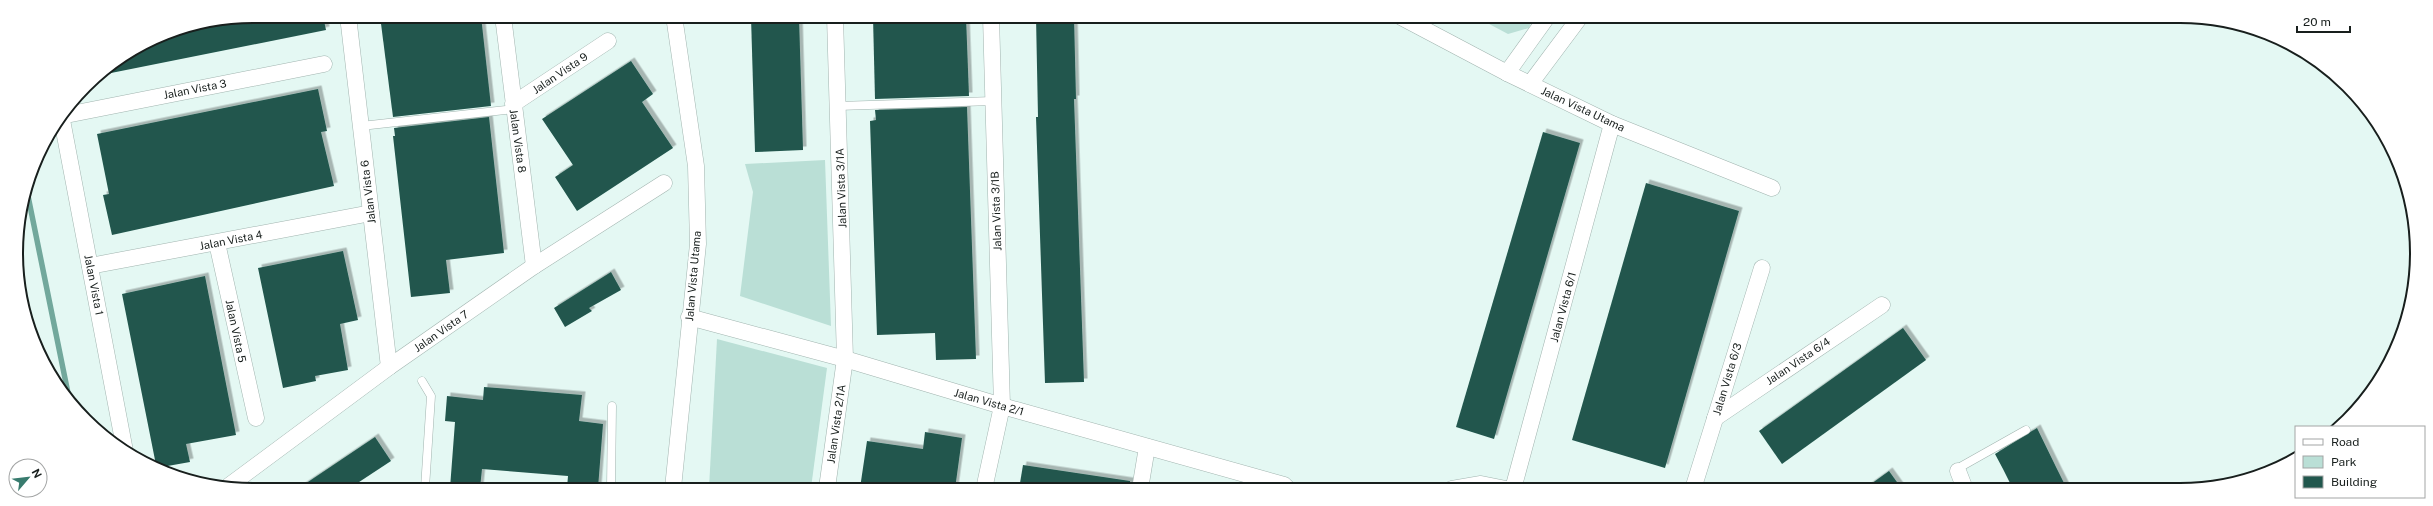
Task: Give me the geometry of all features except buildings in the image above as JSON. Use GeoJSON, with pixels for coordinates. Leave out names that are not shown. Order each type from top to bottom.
{"type":"FeatureCollection","features":[{"type":"Feature","properties":{"kind":"street","name":"Jalan Vista 6"},"geometry":{"type":"LineString","coordinates":[[349,23],[390,367]]}},
{"type":"Feature","properties":{"kind":"street","name":"Jalan Vista 8"},"geometry":{"type":"LineString","coordinates":[[504,23],[534,266]]}},
{"type":"Feature","properties":{"kind":"street","name":"Jalan Vista Utama"},"geometry":{"type":"LineString","coordinates":[[673,483],[689,317],[698,244],[696,166],[675,23]]}},
{"type":"Feature","properties":{"kind":"street","name":"Jalan Vista 3/1A"},"geometry":{"type":"LineString","coordinates":[[835,23],[845,359]]}},
{"type":"Feature","properties":{"kind":"street","name":"Jalan Vista 3/1B"},"geometry":{"type":"LineString","coordinates":[[985,483],[1002,406],[992,100],[991,23]]}},
{"type":"Feature","properties":{"kind":"street","name":"Jalan Vista Utama"},"geometry":{"type":"LineString","coordinates":[[1412,23],[1507,73],[1612,124],[1772,188]]}},
{"type":"Feature","properties":{"kind":"street"},"geometry":{"type":"LineString","coordinates":[[1507,73],[1543,23]]}},
{"type":"Feature","properties":{"kind":"street"},"geometry":{"type":"LineString","coordinates":[[1530,84],[1576,23]]}},
{"type":"Feature","properties":{"kind":"street","name":"Jalan Vista 9"},"geometry":{"type":"LineString","coordinates":[[514,107],[608,41]]}},
{"type":"Feature","properties":{"kind":"street","name":"Jalan Vista 3"},"geometry":{"type":"LineString","coordinates":[[70,114],[324,64]]}},
{"type":"Feature","properties":{"kind":"street","name":"Jalan Vista 1"},"geometry":{"type":"LineString","coordinates":[[63,124],[123,443]]}},
{"type":"Feature","properties":{"kind":"street","name":"Jalan Vista 6/1"},"geometry":{"type":"LineString","coordinates":[[1515,483],[1612,124]]}},
{"type":"Feature","properties":{"kind":"street","name":"Jalan Vista 7"},"geometry":{"type":"LineString","coordinates":[[234,482],[390,367],[534,266],[664,183]]}},
{"type":"Feature","properties":{"kind":"street","name":"Jalan Vista 4"},"geometry":{"type":"LineString","coordinates":[[90,266],[371,213]]}},
{"type":"Feature","properties":{"kind":"street","name":"Jalan Vista 5"},"geometry":{"type":"LineString","coordinates":[[217,243],[256,418]]}},
{"type":"Feature","properties":{"kind":"street","name":"Jalan Vista 6/3"},"geometry":{"type":"LineString","coordinates":[[1695,483],[1762,268]]}},
{"type":"Feature","properties":{"kind":"street","name":"Jalan Vista 6/4"},"geometry":{"type":"LineString","coordinates":[[1715,418],[1882,305]]}},
{"type":"Feature","properties":{"kind":"street","name":"Jalan Vista 2/1"},"geometry":{"type":"LineString","coordinates":[[689,317],[845,359],[1002,406],[1277,483]]}},
{"type":"Feature","properties":{"kind":"street","name":"Jalan Vista 2/1A"},"geometry":{"type":"LineString","coordinates":[[828,483],[845,359]]}},
{"type":"Feature","properties":{"kind":"street"},"geometry":{"type":"LineString","coordinates":[[1141,483],[1147,447]]}},
{"type":"Feature","properties":{"kind":"street"},"geometry":{"type":"LineString","coordinates":[[1958,471],[1963,483]]}},
{"type":"Feature","properties":{"kind":"lane"},"geometry":{"type":"LineString","coordinates":[[838,106],[992,100]]}},
{"type":"Feature","properties":{"kind":"lane"},"geometry":{"type":"LineString","coordinates":[[360,126],[514,107]]}},
{"type":"Feature","properties":{"kind":"lane"},"geometry":{"type":"LineString","coordinates":[[422,381],[431,396],[425,483]]}},
{"type":"Feature","properties":{"kind":"lane"},"geometry":{"type":"LineString","coordinates":[[611,483],[612,406]]}},
{"type":"Feature","properties":{"kind":"lane"},"geometry":{"type":"LineString","coordinates":[[1958,471],[1962,466],[2026,430]]}},
{"type":"Feature","properties":{"kind":"green space"},"geometry":{"type":"Polygon","coordinates":[[[1487,23],[1531,23],[1529,28],[1508,34],[1487,23]]]}},
{"type":"Feature","properties":{"kind":"green space"},"geometry":{"type":"Polygon","coordinates":[[[825,160],[831,326],[740,296],[753,192],[745,164],[825,160]]]}},
{"type":"Feature","properties":{"kind":"green space"},"geometry":{"type":"Polygon","coordinates":[[[717,339],[827,368],[812,483],[709,483],[717,339]]]}},
{"type":"Feature","properties":{"kind":"waterway"},"geometry":{"type":"LineString","coordinates":[[29,201],[67,387]]}}]}
